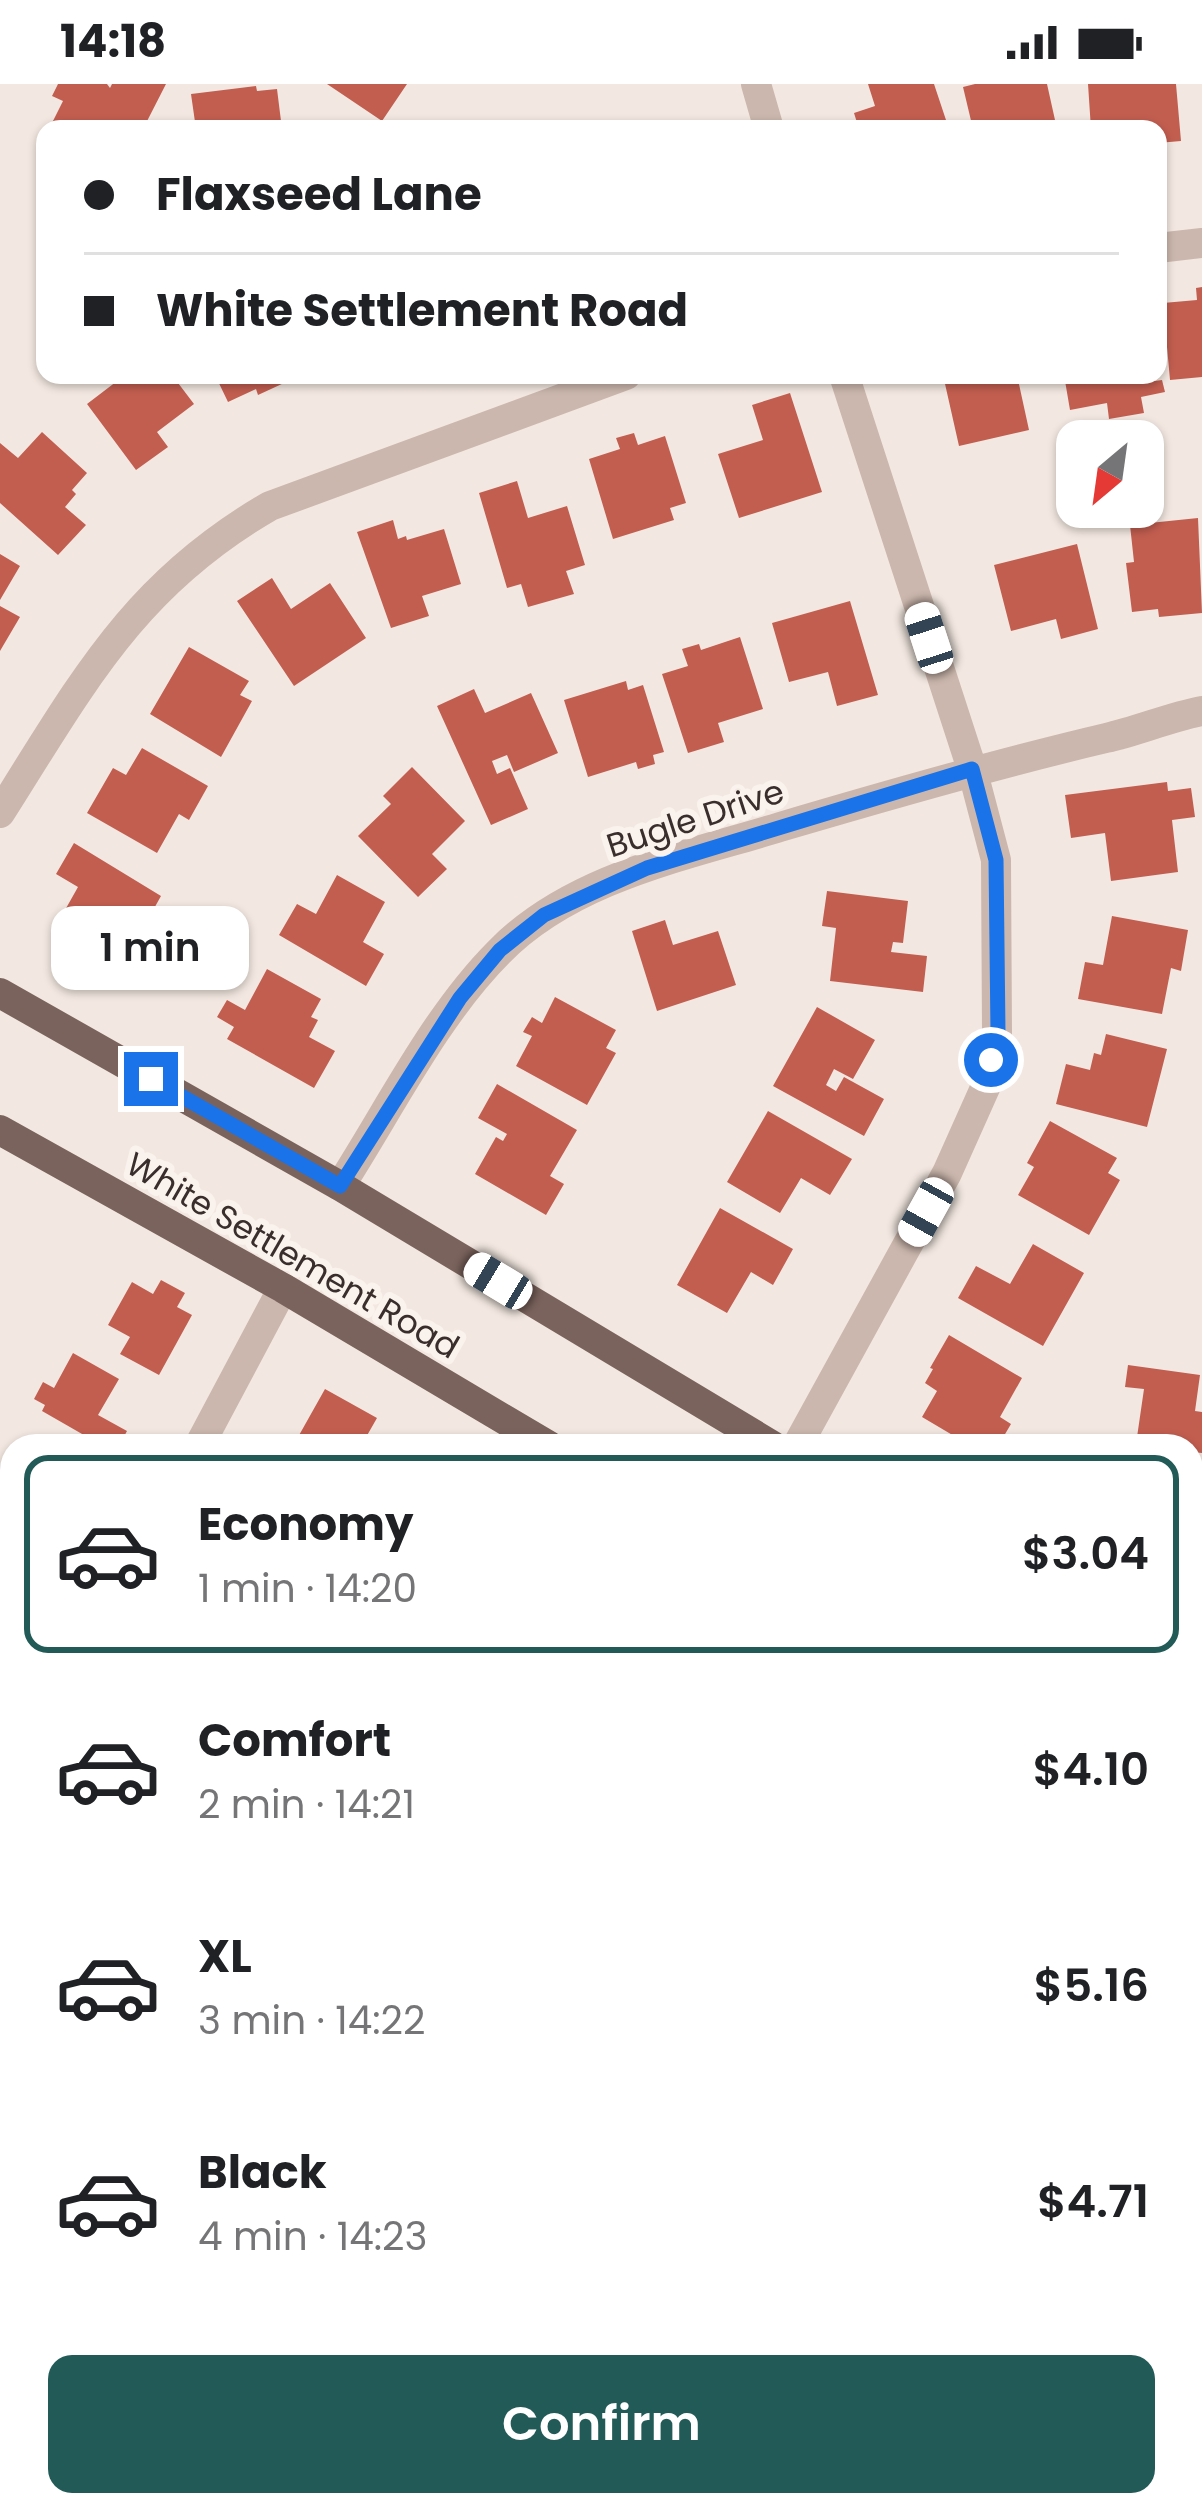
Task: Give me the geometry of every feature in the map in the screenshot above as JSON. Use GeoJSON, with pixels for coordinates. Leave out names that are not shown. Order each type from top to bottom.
{"type":"FeatureCollection","features":[{"type":"Feature","properties":{"kind":"main road"},"geometry":{"type":"LineString","coordinates":[[0,993],[340,1186],[753,1434]]}},
{"type":"Feature","properties":{"kind":"main road","name":"White Settlement Road"},"geometry":{"type":"LineString","coordinates":[[0,1130],[283,1288],[529,1434]]}},
{"type":"Feature","properties":{"kind":"street"},"geometry":{"type":"LineString","coordinates":[[756,84],[766,120]]}},
{"type":"Feature","properties":{"kind":"street"},"geometry":{"type":"LineString","coordinates":[[1167,247],[1202,243]]}},
{"type":"Feature","properties":{"kind":"street"},"geometry":{"type":"LineString","coordinates":[[0,813],[107,648],[182,564],[224,532],[270,506],[602,384]]}},
{"type":"Feature","properties":{"kind":"street"},"geometry":{"type":"LineString","coordinates":[[804,1434],[947,1173],[985,1088],[998,1033],[996,860],[972,769],[847,384]]}},
{"type":"Feature","properties":{"kind":"street","name":"Bugle Drive"},"geometry":{"type":"LineString","coordinates":[[340,1186],[460,998],[500,950],[544,915],[647,868],[972,769],[1202,711]]}},
{"type":"Feature","properties":{"kind":"street"},"geometry":{"type":"LineString","coordinates":[[205,1434],[283,1288]]}},
{"type":"Feature","properties":{"kind":"building"},"geometry":{"type":"Polygon","coordinates":[[[58,84],[107,84],[110,88],[112,84],[166,84],[148,120],[54,120],[63,101],[52,96],[58,84]]]}},
{"type":"Feature","properties":{"kind":"building"},"geometry":{"type":"Polygon","coordinates":[[[327,84],[407,84],[381,120],[327,84]]]}},
{"type":"Feature","properties":{"kind":"building"},"geometry":{"type":"Polygon","coordinates":[[[868,84],[934,84],[946,120],[856,120],[854,113],[875,106],[868,84]]]}},
{"type":"Feature","properties":{"kind":"building"},"geometry":{"type":"Polygon","coordinates":[[[1047,84],[1055,120],[971,120],[963,87],[1047,84]]]}},
{"type":"Feature","properties":{"kind":"building"},"geometry":{"type":"Polygon","coordinates":[[[1088,84],[1176,84],[1181,141],[1167,142],[1167,120],[1090,120],[1088,84]]]}},
{"type":"Feature","properties":{"kind":"building"},"geometry":{"type":"Polygon","coordinates":[[[256,86],[257,91],[277,89],[281,120],[195,120],[191,94],[256,86]]]}},
{"type":"Feature","properties":{"kind":"building"},"geometry":{"type":"Polygon","coordinates":[[[1202,287],[1202,377],[1170,380],[1167,303],[1197,300],[1196,288],[1202,287]]]}},
{"type":"Feature","properties":{"kind":"building"},"geometry":{"type":"Polygon","coordinates":[[[113,384],[179,384],[194,404],[157,432],[168,447],[136,470],[87,404],[113,384]]]}},
{"type":"Feature","properties":{"kind":"building"},"geometry":{"type":"Polygon","coordinates":[[[219,384],[282,384],[258,395],[256,389],[228,402],[219,384]]]}},
{"type":"Feature","properties":{"kind":"building"},"geometry":{"type":"Polygon","coordinates":[[[945,384],[1019,384],[1029,430],[959,446],[945,384]]]}},
{"type":"Feature","properties":{"kind":"building"},"geometry":{"type":"Polygon","coordinates":[[[1066,384],[1163,384],[1165,392],[1141,397],[1144,413],[1109,419],[1107,403],[1070,410],[1066,384]]]}},
{"type":"Feature","properties":{"kind":"building"},"geometry":{"type":"Polygon","coordinates":[[[790,393],[822,492],[739,518],[718,454],[763,440],[752,405],[790,393]]]}},
{"type":"Feature","properties":{"kind":"building"},"geometry":{"type":"Polygon","coordinates":[[[42,432],[87,473],[65,507],[86,525],[58,555],[0,503],[0,443],[18,458],[42,432]]]}},
{"type":"Feature","properties":{"kind":"building"},"geometry":{"type":"Polygon","coordinates":[[[634,433],[638,445],[665,436],[686,503],[670,508],[674,520],[613,539],[589,459],[620,449],[616,438],[634,433]]]}},
{"type":"Feature","properties":{"kind":"building"},"geometry":{"type":"Polygon","coordinates":[[[517,481],[528,518],[567,506],[585,565],[566,571],[574,594],[528,607],[521,584],[507,588],[479,493],[517,481]]]}},
{"type":"Feature","properties":{"kind":"building"},"geometry":{"type":"Polygon","coordinates":[[[1198,518],[1202,613],[1159,617],[1158,609],[1132,612],[1126,563],[1134,562],[1130,528],[1164,528],[1164,522],[1198,518]]]}},
{"type":"Feature","properties":{"kind":"building"},"geometry":{"type":"Polygon","coordinates":[[[393,520],[398,539],[444,529],[461,584],[422,596],[429,616],[391,628],[357,532],[393,520]]]}},
{"type":"Feature","properties":{"kind":"building"},"geometry":{"type":"Polygon","coordinates":[[[1077,544],[1098,629],[1061,639],[1056,619],[1011,631],[994,565],[1077,544]]]}},
{"type":"Feature","properties":{"kind":"building"},"geometry":{"type":"Polygon","coordinates":[[[0,554],[20,566],[0,600],[0,554]]]}},
{"type":"Feature","properties":{"kind":"building"},"geometry":{"type":"Polygon","coordinates":[[[272,578],[291,609],[330,583],[366,638],[294,686],[237,601],[272,578]]]}},
{"type":"Feature","properties":{"kind":"building"},"geometry":{"type":"Polygon","coordinates":[[[850,601],[878,695],[837,706],[828,672],[789,682],[772,623],[850,601]]]}},
{"type":"Feature","properties":{"kind":"building"},"geometry":{"type":"Polygon","coordinates":[[[0,606],[20,617],[0,651],[0,606]]]}},
{"type":"Feature","properties":{"kind":"building"},"geometry":{"type":"Polygon","coordinates":[[[740,637],[763,709],[718,723],[724,742],[688,753],[662,674],[688,666],[682,649],[699,644],[701,650],[740,637]]]}},
{"type":"Feature","properties":{"kind":"building"},"geometry":{"type":"Polygon","coordinates":[[[189,647],[249,681],[240,695],[252,701],[221,757],[150,714],[189,647]]]}},
{"type":"Feature","properties":{"kind":"building"},"geometry":{"type":"Polygon","coordinates":[[[626,681],[628,690],[643,685],[664,752],[653,755],[655,764],[638,769],[636,762],[588,777],[564,700],[626,681]]]}},
{"type":"Feature","properties":{"kind":"building"},"geometry":{"type":"Polygon","coordinates":[[[474,689],[485,713],[531,693],[558,753],[514,772],[507,755],[492,761],[497,774],[510,768],[528,809],[491,825],[437,706],[474,689]]]}},
{"type":"Feature","properties":{"kind":"building"},"geometry":{"type":"Polygon","coordinates":[[[142,748],[208,786],[189,820],[179,814],[157,853],[87,813],[113,768],[126,775],[142,748]]]}},
{"type":"Feature","properties":{"kind":"building"},"geometry":{"type":"Polygon","coordinates":[[[412,767],[465,821],[432,854],[447,869],[418,897],[358,836],[391,804],[383,796],[412,767]]]}},
{"type":"Feature","properties":{"kind":"building"},"geometry":{"type":"Polygon","coordinates":[[[1167,782],[1168,791],[1191,788],[1195,817],[1172,820],[1178,872],[1111,881],[1105,833],[1071,838],[1065,795],[1167,782]]]}},
{"type":"Feature","properties":{"kind":"building"},"geometry":{"type":"Polygon","coordinates":[[[74,843],[161,896],[142,930],[123,919],[103,954],[56,926],[78,887],[56,874],[74,843]]]}},
{"type":"Feature","properties":{"kind":"building"},"geometry":{"type":"Polygon","coordinates":[[[337,875],[385,902],[363,942],[384,954],[366,986],[279,935],[297,904],[316,914],[337,875]]]}},
{"type":"Feature","properties":{"kind":"building"},"geometry":{"type":"Polygon","coordinates":[[[827,891],[908,901],[903,943],[893,942],[891,952],[927,956],[923,992],[830,981],[836,928],[822,926],[827,891]]]}},
{"type":"Feature","properties":{"kind":"building"},"geometry":{"type":"Polygon","coordinates":[[[1112,916],[1188,930],[1181,971],[1171,968],[1162,1014],[1078,999],[1085,962],[1103,965],[1112,916]]]}},
{"type":"Feature","properties":{"kind":"building"},"geometry":{"type":"Polygon","coordinates":[[[665,920],[673,945],[718,931],[736,985],[657,1011],[632,931],[665,920]]]}},
{"type":"Feature","properties":{"kind":"building"},"geometry":{"type":"Polygon","coordinates":[[[267,969],[321,999],[311,1017],[318,1020],[309,1037],[335,1051],[314,1088],[227,1039],[234,1027],[217,1017],[227,1000],[245,1010],[267,969]]]}},
{"type":"Feature","properties":{"kind":"building"},"geometry":{"type":"Polygon","coordinates":[[[555,997],[616,1030],[606,1048],[616,1053],[587,1105],[516,1066],[532,1036],[523,1032],[532,1017],[542,1023],[555,997]]]}},
{"type":"Feature","properties":{"kind":"building"},"geometry":{"type":"Polygon","coordinates":[[[817,1007],[875,1040],[853,1079],[834,1069],[826,1085],[836,1091],[844,1077],[884,1099],[864,1136],[773,1086],[817,1007]]]}},
{"type":"Feature","properties":{"kind":"building"},"geometry":{"type":"Polygon","coordinates":[[[1106,1034],[1167,1049],[1147,1127],[1056,1104],[1066,1064],[1090,1070],[1094,1053],[1101,1055],[1106,1034]]]}},
{"type":"Feature","properties":{"kind":"building"},"geometry":{"type":"Polygon","coordinates":[[[497,1084],[577,1130],[550,1176],[564,1184],[546,1215],[475,1174],[496,1137],[503,1141],[507,1134],[478,1118],[497,1084]]]}},
{"type":"Feature","properties":{"kind":"building"},"geometry":{"type":"Polygon","coordinates":[[[768,1111],[852,1159],[830,1195],[801,1178],[780,1213],[727,1182],[768,1111]]]}},
{"type":"Feature","properties":{"kind":"building"},"geometry":{"type":"Polygon","coordinates":[[[1050,1121],[1117,1158],[1108,1173],[1120,1180],[1089,1235],[1018,1195],[1034,1167],[1027,1163],[1050,1121]]]}},
{"type":"Feature","properties":{"kind":"building"},"geometry":{"type":"Polygon","coordinates":[[[720,1208],[793,1249],[773,1285],[751,1272],[727,1313],[677,1285],[720,1208]]]}},
{"type":"Feature","properties":{"kind":"building"},"geometry":{"type":"Polygon","coordinates":[[[1033,1244],[1084,1273],[1043,1346],[958,1298],[976,1266],[1010,1284],[1033,1244]]]}},
{"type":"Feature","properties":{"kind":"building"},"geometry":{"type":"Polygon","coordinates":[[[161,1280],[185,1293],[177,1307],[192,1315],[159,1375],[120,1354],[130,1337],[108,1325],[132,1282],[153,1294],[161,1280]]]}},
{"type":"Feature","properties":{"kind":"building"},"geometry":{"type":"Polygon","coordinates":[[[949,1335],[1022,1378],[1000,1417],[1011,1424],[1005,1434],[951,1434],[922,1417],[937,1391],[925,1383],[949,1335]]]}},
{"type":"Feature","properties":{"kind":"building"},"geometry":{"type":"Polygon","coordinates":[[[73,1353],[119,1379],[98,1415],[125,1434],[82,1434],[42,1411],[45,1405],[34,1399],[43,1382],[54,1388],[73,1353]]]}},
{"type":"Feature","properties":{"kind":"building"},"geometry":{"type":"Polygon","coordinates":[[[1128,1365],[1200,1375],[1195,1411],[1202,1412],[1202,1434],[1137,1434],[1144,1389],[1125,1387],[1128,1365]]]}},
{"type":"Feature","properties":{"kind":"building"},"geometry":{"type":"Polygon","coordinates":[[[325,1389],[377,1418],[368,1434],[300,1434],[325,1389]]]}},
{"type":"Feature","properties":{"kind":"route"},"geometry":{"type":"LineString","coordinates":[[151,1079],[340,1186],[460,998],[500,950],[544,915],[647,868],[972,769],[996,860],[998,1033],[991,1060]]}}]}
